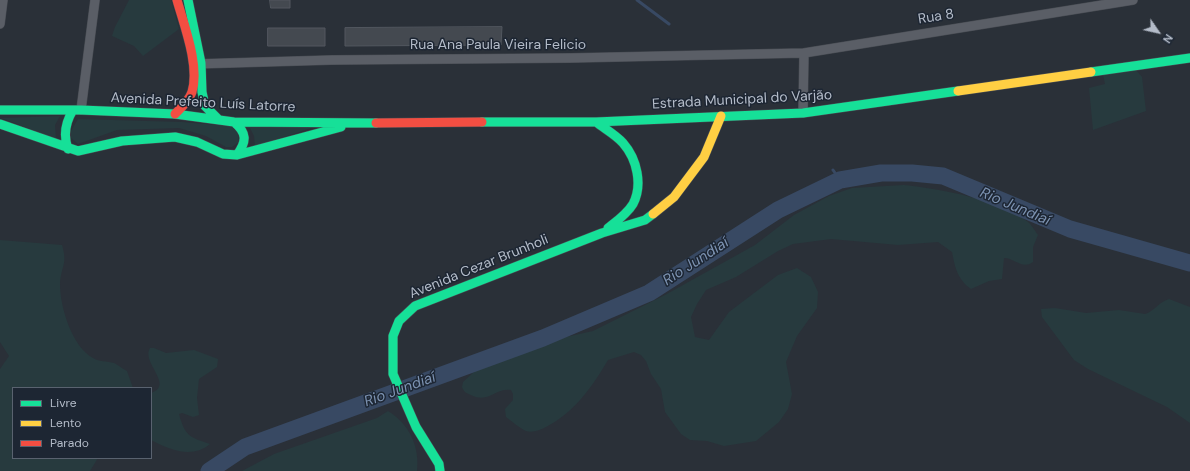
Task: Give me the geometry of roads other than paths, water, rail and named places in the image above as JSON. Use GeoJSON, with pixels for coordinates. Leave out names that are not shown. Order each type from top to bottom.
{"type":"FeatureCollection","features":[{"type":"Feature","properties":{"kind":"main road"},"geometry":{"type":"LineString","coordinates":[[174,114],[192,92],[197,63],[177,0]]}},
{"type":"Feature","properties":{"kind":"main road"},"geometry":{"type":"LineString","coordinates":[[188,0],[205,106],[218,119]]}},
{"type":"Feature","properties":{"kind":"main road","name":"Estrada Municipal do Varjão"},"geometry":{"type":"LineString","coordinates":[[364,122],[596,122],[803,113],[1190,58]]}},
{"type":"Feature","properties":{"kind":"main road","name":"Avenida Prefeito Luís Latorre"},"geometry":{"type":"LineString","coordinates":[[0,110],[77,110],[174,114],[234,122],[364,122]]}},
{"type":"Feature","properties":{"kind":"main road"},"geometry":{"type":"LineString","coordinates":[[68,149],[65,142],[66,122],[77,110]]}},
{"type":"Feature","properties":{"kind":"main road","name":"Avenida Cezar Brunholi"},"geometry":{"type":"LineString","coordinates":[[440,471],[439,464],[416,427],[393,374],[393,336],[399,321],[415,306],[602,233],[645,220],[674,197],[704,157],[721,116]]}},
{"type":"Feature","properties":{"kind":"main road"},"geometry":{"type":"LineString","coordinates":[[234,122],[243,129],[246,137],[245,145],[238,155]]}},
{"type":"Feature","properties":{"kind":"main road"},"geometry":{"type":"LineString","coordinates":[[0,124],[68,149],[78,151],[122,141],[175,137],[197,142],[223,154],[238,155],[364,122]]}},
{"type":"Feature","properties":{"kind":"main road","name":"Avenida Cezar Brunholi"},"geometry":{"type":"LineString","coordinates":[[596,122],[624,144],[636,165],[638,192],[633,204],[623,217],[602,233]]}},
{"type":"Feature","properties":{"kind":"street"},"geometry":{"type":"LineString","coordinates":[[0,24],[3,0]]}},
{"type":"Feature","properties":{"kind":"street"},"geometry":{"type":"LineString","coordinates":[[77,110],[95,0]]}},
{"type":"Feature","properties":{"kind":"street","name":"Rua 8"},"geometry":{"type":"LineString","coordinates":[[804,53],[1133,0]]}},
{"type":"Feature","properties":{"kind":"street"},"geometry":{"type":"LineString","coordinates":[[803,113],[804,53]]}},
{"type":"Feature","properties":{"kind":"street","name":"Rua Ana Paula Vieira Felicio"},"geometry":{"type":"LineString","coordinates":[[197,63],[804,53]]}},
{"type":"Feature","properties":{"kind":"waterway"},"geometry":{"type":"LineString","coordinates":[[637,0],[669,24]]}},
{"type":"Feature","properties":{"kind":"waterway"},"geometry":{"type":"LineString","coordinates":[[833,170],[840,180]]}},
{"type":"Feature","properties":{"kind":"waterway","name":"Rio Jundiaí"},"geometry":{"type":"LineString","coordinates":[[209,471],[245,447],[543,338],[649,293],[778,210],[840,180],[881,173],[912,173],[943,176],[1070,229],[1190,263]]}}]}
